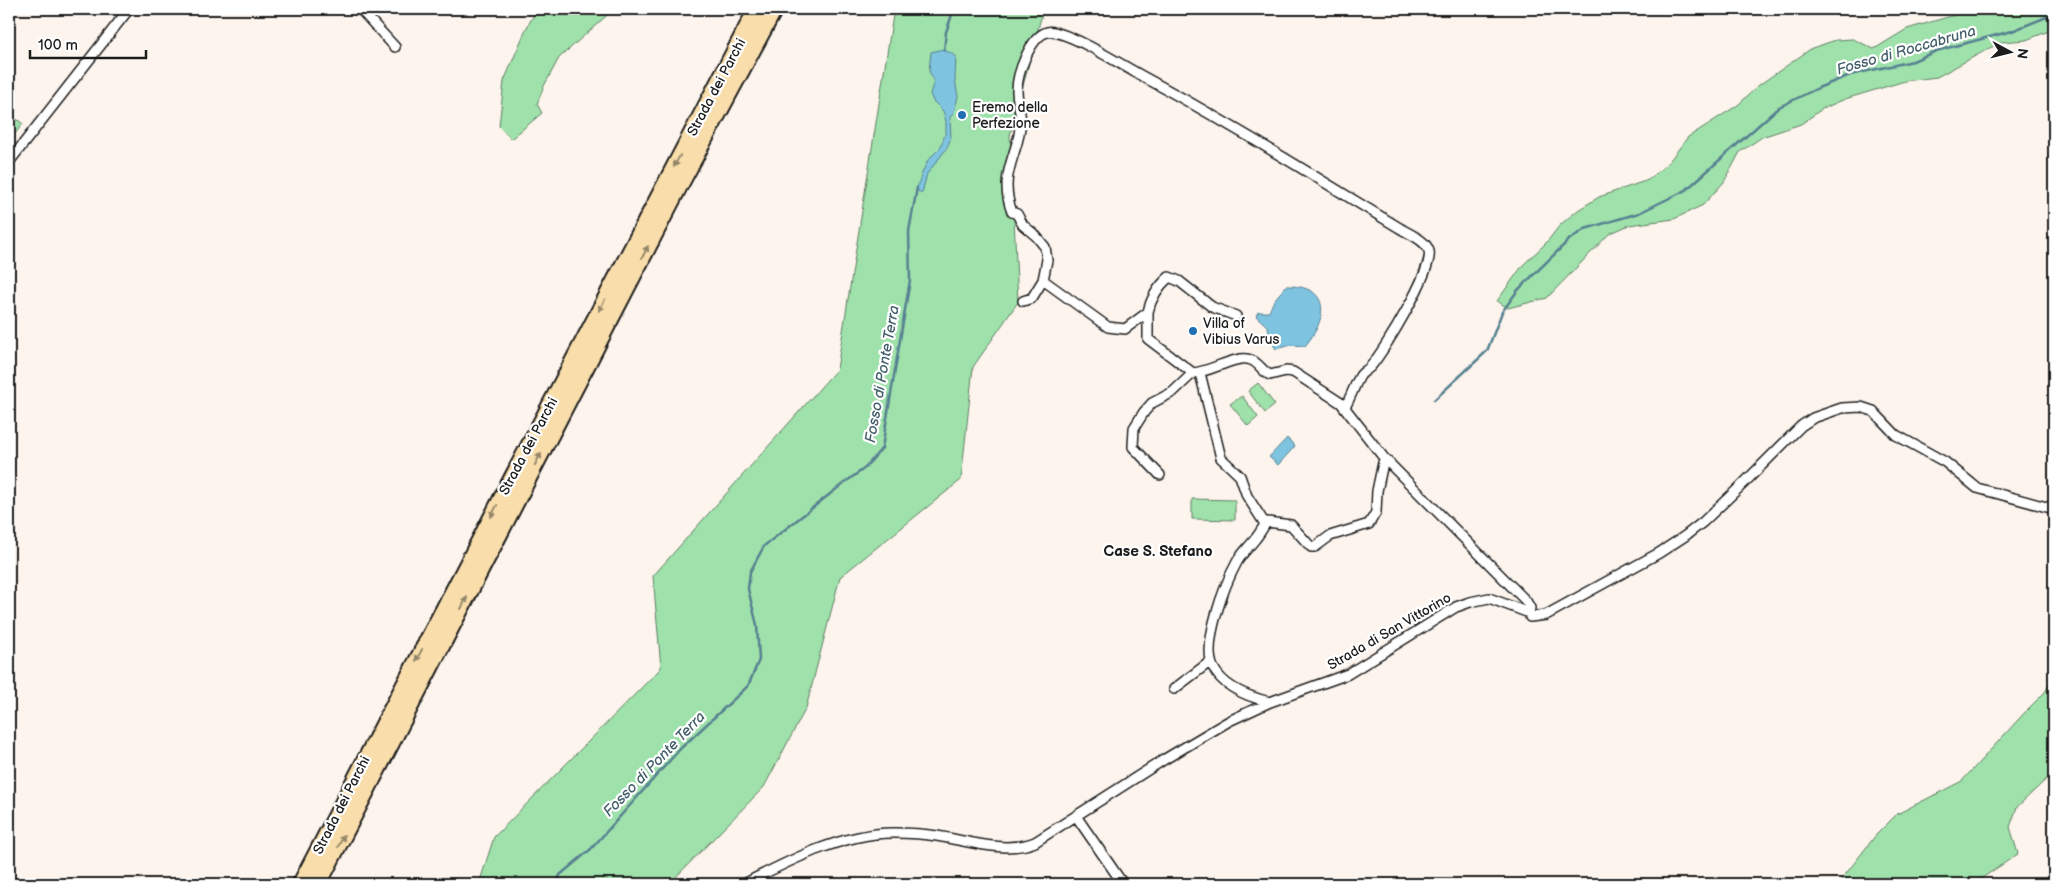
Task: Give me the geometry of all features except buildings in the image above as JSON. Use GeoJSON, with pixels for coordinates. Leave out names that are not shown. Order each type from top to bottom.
{"type":"FeatureCollection","features":[{"type":"Feature","properties":{"kind":"highway","name":"Strada dei Parchi"},"geometry":{"type":"LineString","coordinates":[[301,884],[757,9]]}},
{"type":"Feature","properties":{"kind":"highway","name":"Strada dei Parchi"},"geometry":{"type":"LineString","coordinates":[[318,884],[670,203],[774,9]]}},
{"type":"Feature","properties":{"kind":"street"},"geometry":{"type":"LineString","coordinates":[[9,162],[129,9]]}},
{"type":"Feature","properties":{"kind":"street"},"geometry":{"type":"LineString","coordinates":[[360,9],[395,47]]}},
{"type":"Feature","properties":{"kind":"street"},"geometry":{"type":"LineString","coordinates":[[1023,301],[1032,298],[1042,280],[1047,260],[1046,249],[1036,236],[1023,225],[1017,214],[1012,212],[1008,198],[1007,183],[1020,125],[1017,95],[1018,80],[1032,46],[1043,34],[1051,32],[1074,40],[1176,95],[1411,234],[1426,245],[1429,252],[1429,260],[1421,282],[1375,360],[1360,375],[1345,407]]}},
{"type":"Feature","properties":{"kind":"street"},"geometry":{"type":"LineString","coordinates":[[1236,316],[1212,307],[1179,281],[1169,277],[1153,298],[1148,312],[1148,339],[1196,373],[1222,458],[1240,476],[1247,496],[1265,524]]}},
{"type":"Feature","properties":{"kind":"street"},"geometry":{"type":"LineString","coordinates":[[1042,280],[1108,327],[1125,329],[1148,312]]}},
{"type":"Feature","properties":{"kind":"street"},"geometry":{"type":"LineString","coordinates":[[1160,475],[1133,447],[1134,428],[1150,404],[1171,394],[1196,373],[1237,359],[1247,358],[1254,361],[1270,375],[1286,371],[1293,372],[1345,407],[1384,458],[1526,601],[1530,608],[1529,613]]}},
{"type":"Feature","properties":{"kind":"street","name":"Strada di San Vittorino"},"geometry":{"type":"LineString","coordinates":[[744,884],[816,850],[871,835],[916,833],[990,845],[1021,846],[1038,840],[1229,721],[1270,702],[1348,674],[1443,614],[1465,603],[1484,598],[1494,599],[1529,613],[1530,617],[1533,618],[1546,615],[1671,546],[1707,518],[1801,426],[1813,418],[1842,408],[1861,407],[1870,410],[1892,432],[1910,444],[1945,462],[1977,488],[2054,509]]}},
{"type":"Feature","properties":{"kind":"street"},"geometry":{"type":"LineString","coordinates":[[1270,702],[1246,694],[1230,685],[1218,674],[1211,661],[1210,642],[1213,625],[1234,569],[1265,524],[1270,522],[1291,525],[1311,547],[1315,547],[1330,536],[1366,526],[1372,521],[1376,512],[1377,491],[1384,458]]}},
{"type":"Feature","properties":{"kind":"street"},"geometry":{"type":"LineString","coordinates":[[1174,689],[1211,661]]}},
{"type":"Feature","properties":{"kind":"street"},"geometry":{"type":"LineString","coordinates":[[1076,816],[1123,884]]}},
{"type":"Feature","properties":{"kind":"green space"},"geometry":{"type":"Polygon","coordinates":[[[537,9],[614,9],[559,58],[537,104],[542,113],[511,139],[499,126],[504,81],[526,29],[537,9]]]}},
{"type":"Feature","properties":{"kind":"green space"},"geometry":{"type":"Polygon","coordinates":[[[894,9],[1045,9],[1042,14],[1010,135],[1018,302],[973,367],[961,480],[840,577],[806,708],[764,787],[669,884],[479,884],[494,837],[661,668],[653,576],[837,369],[894,9]]]}},
{"type":"Feature","properties":{"kind":"green space"},"geometry":{"type":"Polygon","coordinates":[[[1975,9],[2054,9],[2054,29],[2026,40],[2001,42],[1937,77],[1905,81],[1845,99],[1822,109],[1801,124],[1762,137],[1740,152],[1724,182],[1703,205],[1674,219],[1629,225],[1609,234],[1547,298],[1508,308],[1497,301],[1523,265],[1546,243],[1560,225],[1578,210],[1599,197],[1648,180],[1667,164],[1688,137],[1738,105],[1759,85],[1812,48],[1836,40],[1853,39],[1874,49],[1907,29],[1975,9]]]}},
{"type":"Feature","properties":{"kind":"green space"},"geometry":{"type":"Polygon","coordinates":[[[9,113],[23,124],[9,141],[9,113]]]}},
{"type":"Feature","properties":{"kind":"green space"},"geometry":{"type":"Polygon","coordinates":[[[1258,383],[1275,405],[1265,413],[1248,391],[1258,383]]]}},
{"type":"Feature","properties":{"kind":"green space"},"geometry":{"type":"Polygon","coordinates":[[[1242,396],[1258,417],[1248,426],[1230,404],[1242,396]]]}},
{"type":"Feature","properties":{"kind":"green space"},"geometry":{"type":"Polygon","coordinates":[[[1192,499],[1235,500],[1235,520],[1192,519],[1192,499]]]}},
{"type":"Feature","properties":{"kind":"green space"},"geometry":{"type":"Polygon","coordinates":[[[2054,677],[2054,772],[2017,807],[2010,827],[2018,854],[1973,884],[1838,884],[1876,835],[1897,814],[1962,781],[2045,692],[2054,677]]]}},
{"type":"Feature","properties":{"kind":"water"},"geometry":{"type":"Polygon","coordinates":[[[943,49],[956,56],[955,79],[958,97],[954,112],[950,117],[951,137],[947,148],[927,174],[922,193],[916,190],[923,171],[928,160],[940,148],[946,132],[946,121],[943,111],[933,101],[930,94],[934,81],[929,71],[931,52],[943,49]]]}},
{"type":"Feature","properties":{"kind":"water"},"geometry":{"type":"Polygon","coordinates":[[[1286,286],[1301,287],[1312,291],[1318,297],[1321,315],[1313,336],[1305,346],[1291,345],[1276,349],[1270,340],[1268,327],[1256,316],[1258,312],[1269,312],[1274,300],[1286,286]]]}},
{"type":"Feature","properties":{"kind":"water"},"geometry":{"type":"Polygon","coordinates":[[[1287,438],[1295,446],[1278,465],[1269,457],[1287,438]]]}},
{"type":"Feature","properties":{"kind":"waterway","name":"Fosso di Ponte Terra"},"geometry":{"type":"LineString","coordinates":[[944,51],[946,32],[954,9]]}},
{"type":"Feature","properties":{"kind":"waterway","name":"Fosso di Roccabruna"},"geometry":{"type":"LineString","coordinates":[[1434,400],[1487,351],[1502,312],[1518,290],[1570,239],[1585,229],[1639,213],[1686,190],[1779,107],[1850,75],[1913,61],[1936,51],[2012,31],[2054,14]]}},
{"type":"Feature","properties":{"kind":"waterway","name":"Fosso di Ponte Terra"},"geometry":{"type":"LineString","coordinates":[[557,884],[560,875],[591,849],[681,748],[748,686],[759,660],[757,625],[748,589],[750,572],[764,546],[865,468],[882,448],[910,280],[909,231],[917,188]]}},
{"type":"Feature","properties":{"kind":"place","name":"Eremo della Perfezione"},"geometry":{"type":"Point","coordinates":[962,115]}},
{"type":"Feature","properties":{"kind":"place","name":"Villa of Vibius Varus"},"geometry":{"type":"Point","coordinates":[1193,331]}},
{"type":"Feature","properties":{"kind":"district","name":"Case S. Stefano"},"geometry":{"type":"Point","coordinates":[1158,551]}}]}
